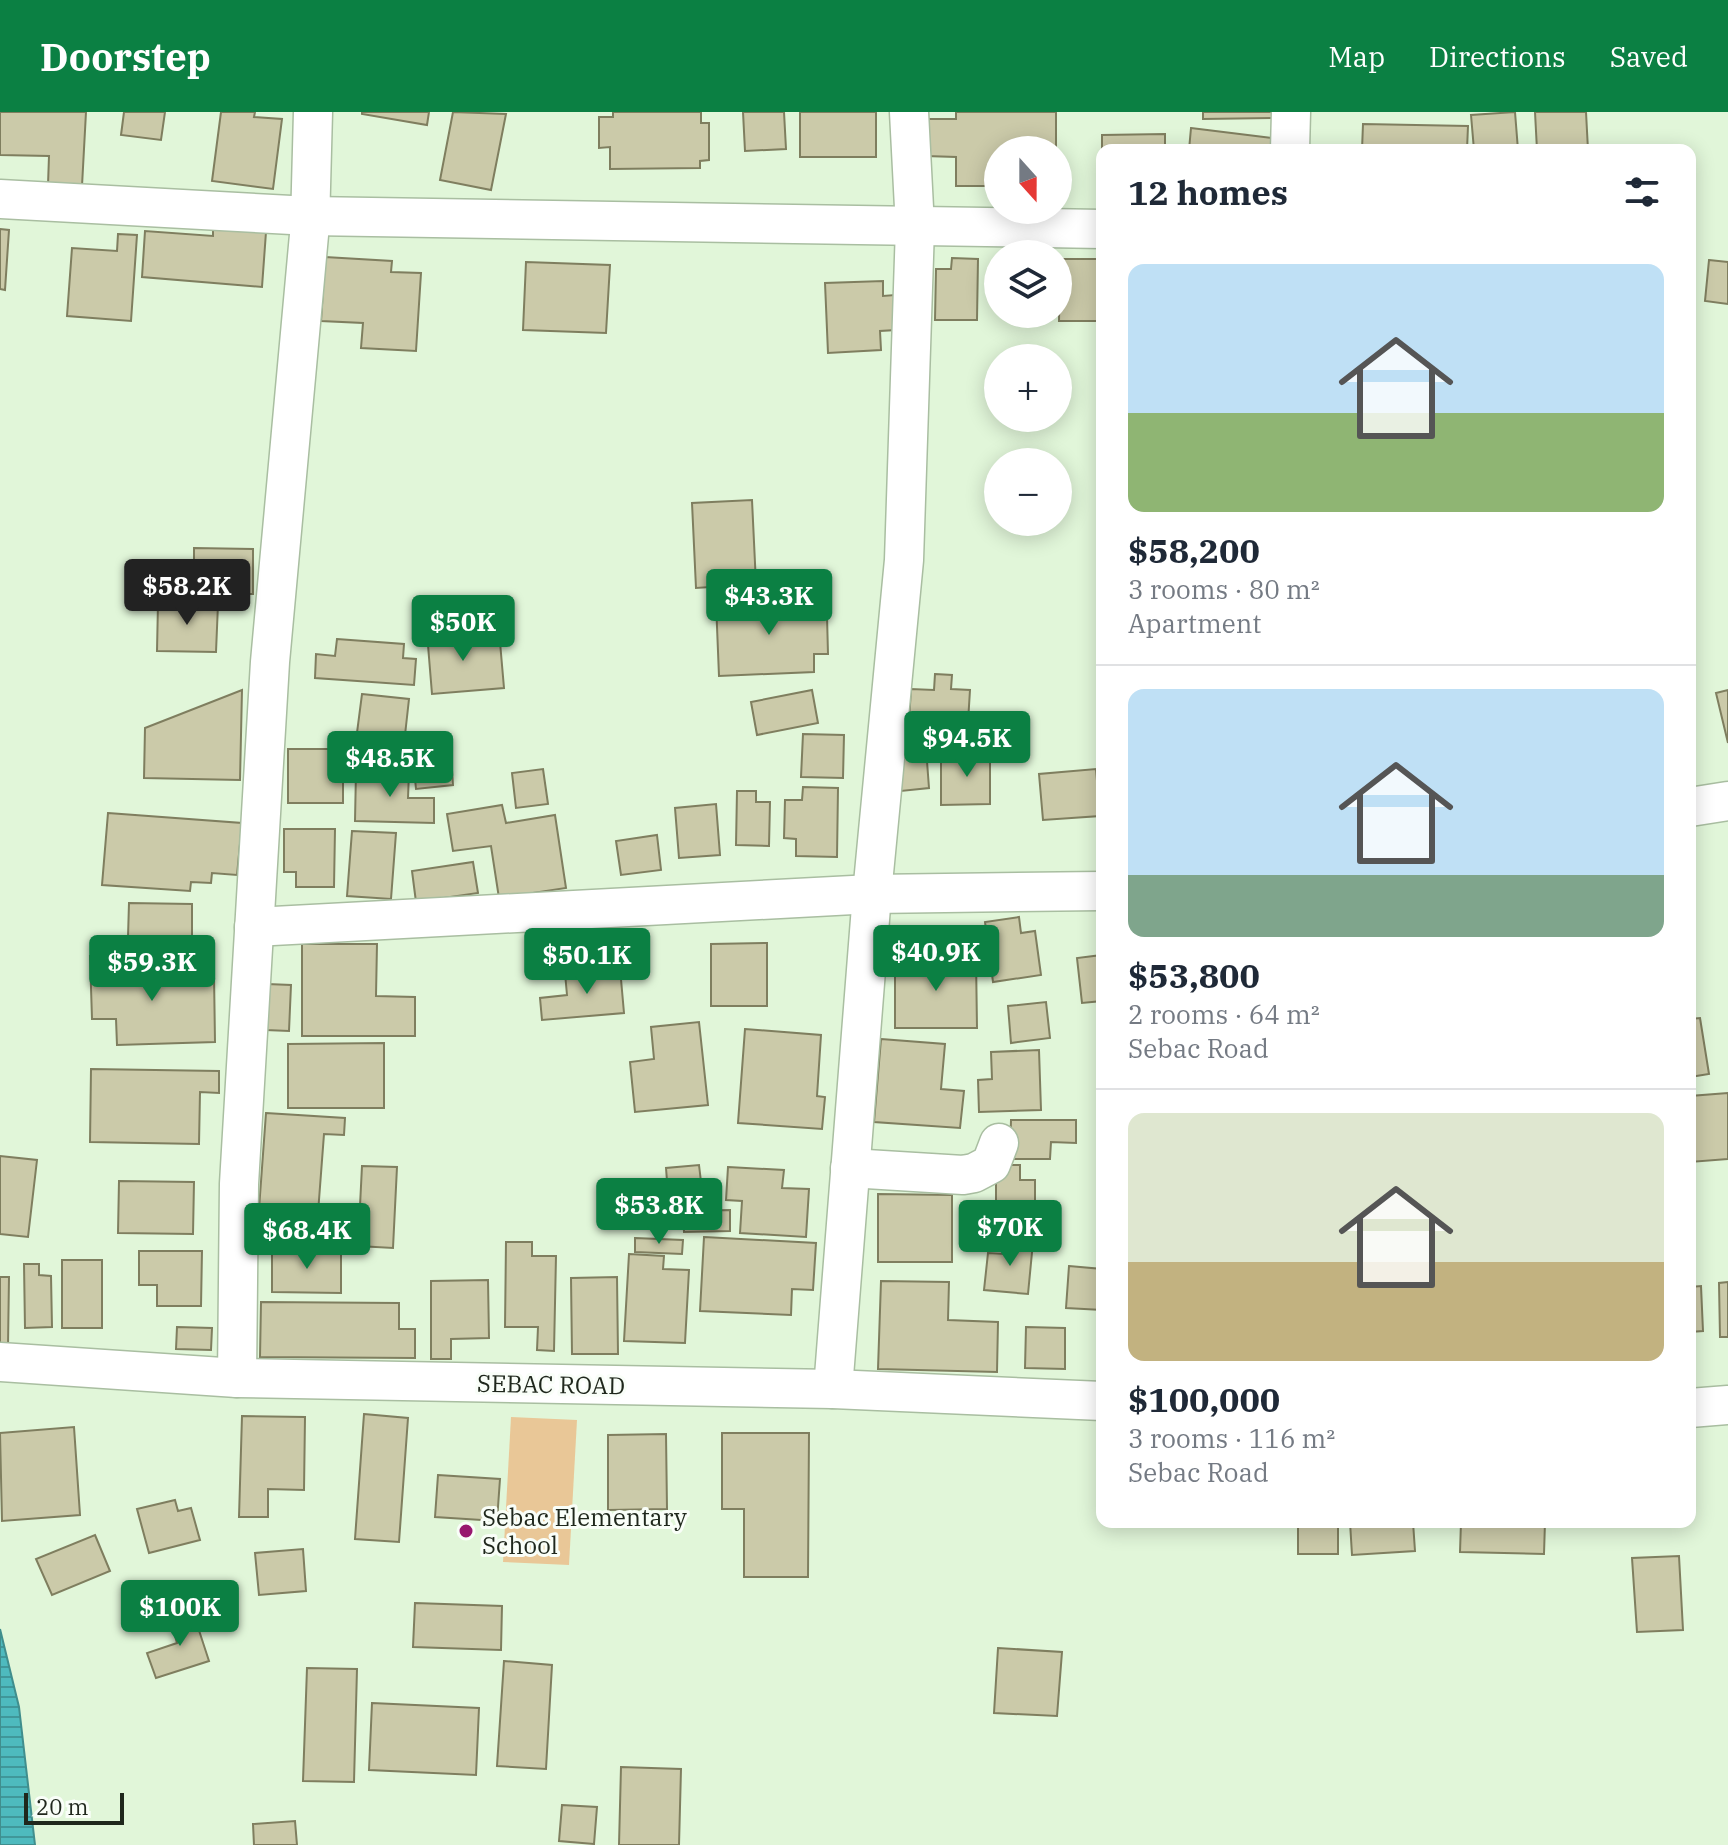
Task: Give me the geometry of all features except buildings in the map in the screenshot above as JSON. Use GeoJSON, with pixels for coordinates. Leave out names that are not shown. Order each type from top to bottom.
{"type":"FeatureCollection","features":[{"type":"Feature","properties":{"kind":"street"},"geometry":{"type":"LineString","coordinates":[[237,1378],[239,1184],[254,927],[270,662],[310,216],[313,112]]}},
{"type":"Feature","properties":{"kind":"street"},"geometry":{"type":"LineString","coordinates":[[833,1389],[872,894],[904,560],[915,227],[909,112]]}},
{"type":"Feature","properties":{"kind":"street"},"geometry":{"type":"LineString","coordinates":[[1290,144],[1291,112]]}},
{"type":"Feature","properties":{"kind":"street"},"geometry":{"type":"LineString","coordinates":[[0,199],[310,216],[1096,229]]}},
{"type":"Feature","properties":{"kind":"street"},"geometry":{"type":"LineString","coordinates":[[1696,806],[1728,801]]}},
{"type":"Feature","properties":{"kind":"street"},"geometry":{"type":"LineString","coordinates":[[254,927],[872,894],[1096,891]]}},
{"type":"Feature","properties":{"kind":"street"},"geometry":{"type":"LineString","coordinates":[[850,1168],[963,1175],[983,1170],[991,1164],[999,1143]]}},
{"type":"Feature","properties":{"kind":"street","name":"SEBAC ROAD"},"geometry":{"type":"LineString","coordinates":[[0,1362],[237,1378],[833,1389],[1096,1401]]}},
{"type":"Feature","properties":{"kind":"street"},"geometry":{"type":"LineString","coordinates":[[1696,1408],[1728,1405]]}},
{"type":"Feature","properties":{"kind":"shaded area"},"geometry":{"type":"Polygon","coordinates":[[[511,1417],[577,1420],[569,1565],[503,1562],[511,1417]]]}},
{"type":"Feature","properties":{"kind":"water"},"geometry":{"type":"Polygon","coordinates":[[[0,1629],[19,1707],[35,1845],[0,1845],[0,1629]]]}},
{"type":"Feature","properties":{"kind":"place","name":"Sebac Elementary School"},"geometry":{"type":"Point","coordinates":[466,1531]}}]}
